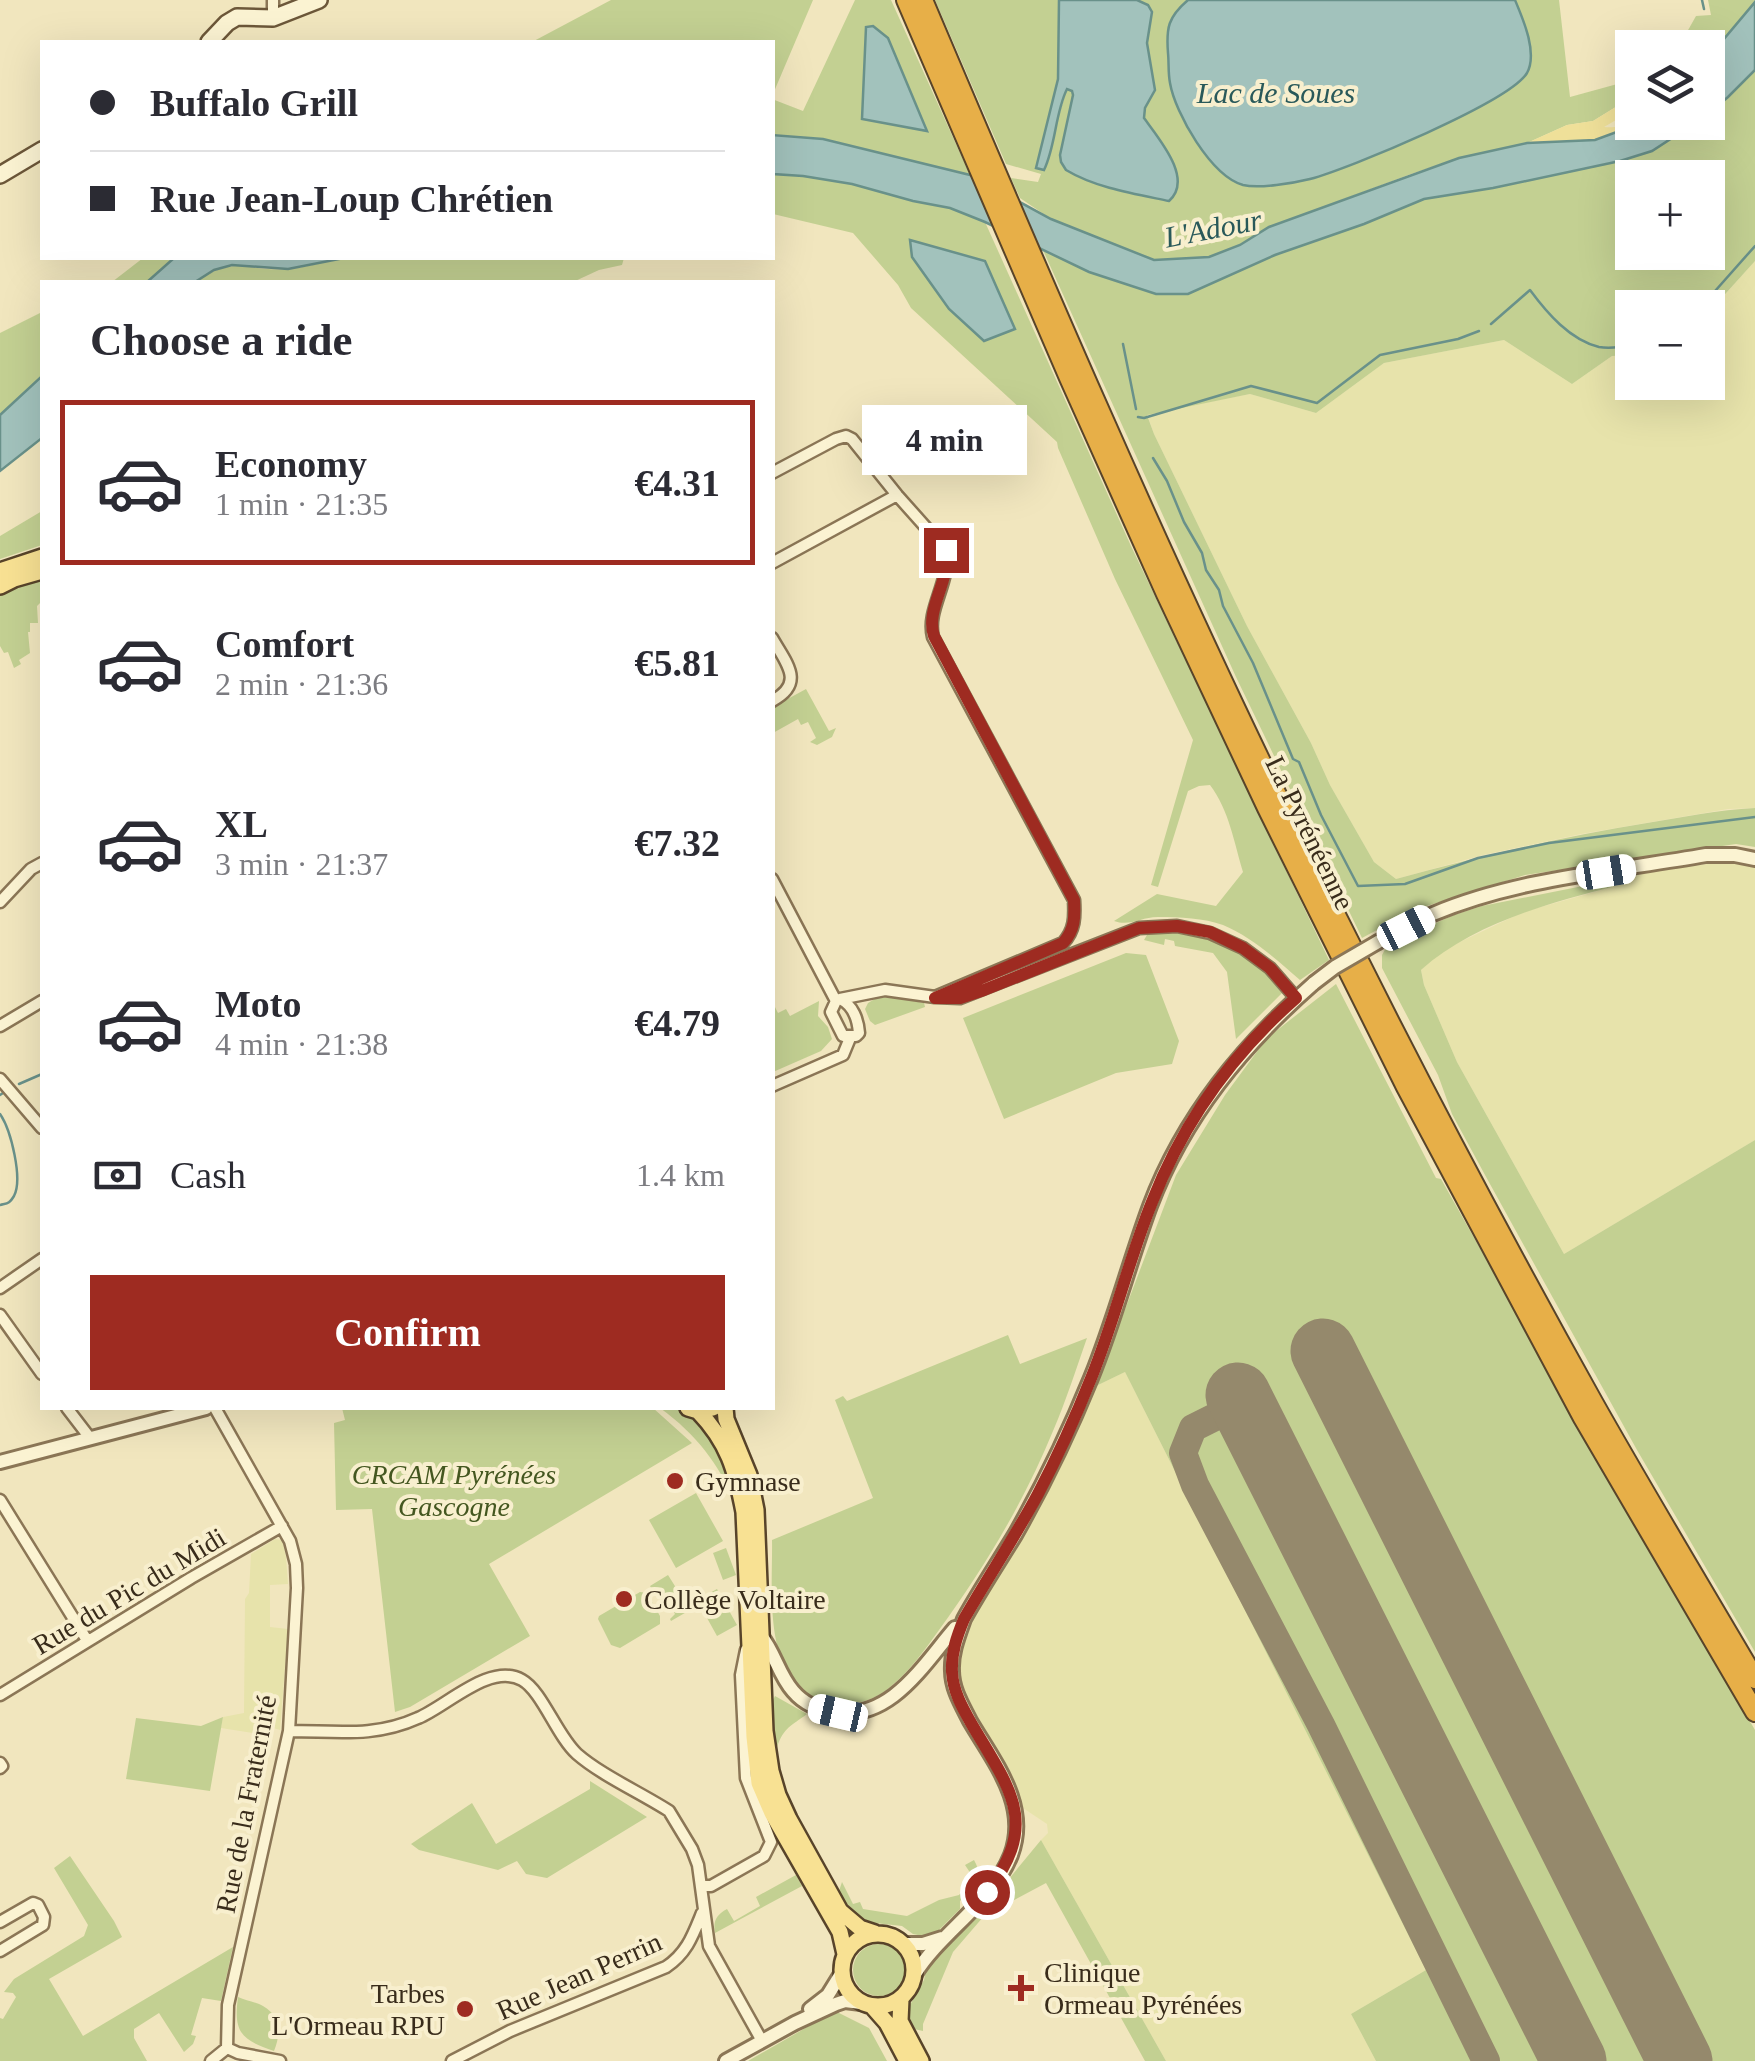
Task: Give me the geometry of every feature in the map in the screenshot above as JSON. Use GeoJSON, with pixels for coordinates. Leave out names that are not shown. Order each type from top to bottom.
{"type":"FeatureCollection","features":[{"type":"Feature","properties":{"kind":"highway","name":"La Pyrénéenne"},"geometry":{"type":"LineString","coordinates":[[906,0],[981,157],[1158,576],[1266,808],[1406,1087],[1582,1418],[1755,1712]]}},
{"type":"Feature","properties":{"kind":"highway","name":"La Pyrénéenne"},"geometry":{"type":"LineString","coordinates":[[923,0],[981,157]]}},
{"type":"Feature","properties":{"kind":"highway","name":"La Pyrénéenne"},"geometry":{"type":"LineString","coordinates":[[1033,278],[1280,801],[1420,1080],[1594,1403],[1755,1679]]}},
{"type":"Feature","properties":{"kind":"main road"},"geometry":{"type":"LineString","coordinates":[[211,40],[237,17],[265,18],[319,0]]}},
{"type":"Feature","properties":{"kind":"main road"},"geometry":{"type":"LineString","coordinates":[[0,175],[40,151]]}},
{"type":"Feature","properties":{"kind":"main road"},"geometry":{"type":"LineString","coordinates":[[0,572],[40,558]]}},
{"type":"Feature","properties":{"kind":"main road"},"geometry":{"type":"LineString","coordinates":[[0,586],[40,572]]}},
{"type":"Feature","properties":{"kind":"main road"},"geometry":{"type":"LineString","coordinates":[[701,1410],[726,1444],[738,1479],[766,1746],[778,1795],[840,1911],[874,1934]]}},
{"type":"Feature","properties":{"kind":"main road"},"geometry":{"type":"LineString","coordinates":[[724,1410],[749,1475],[756,1510],[754,1737],[759,1783],[772,1814],[840,1932],[845,1954]]}},
{"type":"Feature","properties":{"kind":"main road"},"geometry":{"type":"LineString","coordinates":[[866,2004],[882,2006],[901,1999],[914,1974],[914,1963],[904,1944],[885,1934],[862,1937],[852,1944],[845,1954],[841,1974],[850,1993],[886,2024],[907,2061]]}},
{"type":"Feature","properties":{"kind":"main road"},"geometry":{"type":"LineString","coordinates":[[901,1999],[900,2021],[921,2061]]}},
{"type":"Feature","properties":{"kind":"street"},"geometry":{"type":"LineString","coordinates":[[265,18],[274,0]]}},
{"type":"Feature","properties":{"kind":"street"},"geometry":{"type":"LineString","coordinates":[[775,472],[846,436],[946,550],[946,574],[932,617],[934,636],[1074,900],[1072,930],[1063,943],[935,998]]}},
{"type":"Feature","properties":{"kind":"street"},"geometry":{"type":"LineString","coordinates":[[775,561],[897,495]]}},
{"type":"Feature","properties":{"kind":"street"},"geometry":{"type":"LineString","coordinates":[[775,643],[791,672],[791,685],[775,699]]}},
{"type":"Feature","properties":{"kind":"street"},"geometry":{"type":"LineString","coordinates":[[914,1974],[1002,1873],[1016,1826],[1011,1793],[959,1701],[952,1669],[956,1640],[964,1619],[1037,1495],[1078,1410],[1150,1205],[1165,1170],[1211,1091],[1231,1065],[1314,982],[1433,914],[1531,885],[1706,855],[1755,858]]}},
{"type":"Feature","properties":{"kind":"street"},"geometry":{"type":"LineString","coordinates":[[0,902],[40,864]]}},
{"type":"Feature","properties":{"kind":"street"},"geometry":{"type":"LineString","coordinates":[[775,885],[838,1000],[846,1002],[857,1018],[859,1033],[850,1038],[843,1055],[833,1062],[775,1085]]}},
{"type":"Feature","properties":{"kind":"street"},"geometry":{"type":"LineString","coordinates":[[850,1038],[843,1036],[831,1012],[838,1000],[884,990],[960,998],[1139,928],[1177,926],[1210,932],[1243,948],[1270,968],[1296,998]]}},
{"type":"Feature","properties":{"kind":"street"},"geometry":{"type":"LineString","coordinates":[[857,1018],[867,995]]}},
{"type":"Feature","properties":{"kind":"street"},"geometry":{"type":"LineString","coordinates":[[0,1026],[40,1002]]}},
{"type":"Feature","properties":{"kind":"street"},"geometry":{"type":"LineString","coordinates":[[0,1079],[40,1126]]}},
{"type":"Feature","properties":{"kind":"street"},"geometry":{"type":"LineString","coordinates":[[0,1288],[40,1260]]}},
{"type":"Feature","properties":{"kind":"street"},"geometry":{"type":"LineString","coordinates":[[0,1315],[40,1371]]}},
{"type":"Feature","properties":{"kind":"street"},"geometry":{"type":"LineString","coordinates":[[69,1410],[90,1438]]}},
{"type":"Feature","properties":{"kind":"street"},"geometry":{"type":"LineString","coordinates":[[0,1462],[198,1410]]}},
{"type":"Feature","properties":{"kind":"street","name":"Rue de la Fraternité"},"geometry":{"type":"LineString","coordinates":[[216,1410],[290,1541],[296,1564],[289,1731],[228,2005],[227,2048]]}},
{"type":"Feature","properties":{"kind":"street"},"geometry":{"type":"LineString","coordinates":[[0,1500],[84,1637],[90,1640]]}},
{"type":"Feature","properties":{"kind":"street","name":"Rue du Pic du Midi"},"geometry":{"type":"LineString","coordinates":[[0,1695],[282,1526]]}},
{"type":"Feature","properties":{"kind":"street"},"geometry":{"type":"LineString","coordinates":[[701,1886],[711,1886],[764,1856],[771,1842],[745,1769],[741,1676],[743,1659],[756,1639],[770,1648],[783,1678],[809,1705],[838,1713],[866,1712],[899,1691],[964,1619]]}},
{"type":"Feature","properties":{"kind":"street"},"geometry":{"type":"LineString","coordinates":[[289,1731],[365,1733],[392,1728],[421,1718],[489,1677],[521,1679],[531,1686],[576,1754],[669,1811],[692,1849],[710,1946],[762,2041]]}},
{"type":"Feature","properties":{"kind":"street"},"geometry":{"type":"LineString","coordinates":[[0,1922],[32,1904],[38,1905],[44,1917],[42,1925],[0,1951]]}},
{"type":"Feature","properties":{"kind":"street","name":"Rue Jean Perrin"},"geometry":{"type":"LineString","coordinates":[[452,2061],[510,2031],[674,1961],[691,1942],[703,1912]]}},
{"type":"Feature","properties":{"kind":"street"},"geometry":{"type":"LineString","coordinates":[[904,1944],[944,1938]]}},
{"type":"Feature","properties":{"kind":"street"},"geometry":{"type":"LineString","coordinates":[[691,1942],[710,1946]]}},
{"type":"Feature","properties":{"kind":"street"},"geometry":{"type":"LineString","coordinates":[[796,2022],[828,1995],[841,1974]]}},
{"type":"Feature","properties":{"kind":"street"},"geometry":{"type":"LineString","coordinates":[[726,2061],[796,2022],[842,2002],[866,2004]]}},
{"type":"Feature","properties":{"kind":"street"},"geometry":{"type":"LineString","coordinates":[[211,2061],[227,2048],[280,2061]]}},
{"type":"Feature","properties":{"kind":"shaded area"},"geometry":{"type":"Polygon","coordinates":[[[1755,261],[1755,808],[1728,809],[1581,834],[1396,879],[1374,862],[1330,785],[1247,626],[1147,414],[1250,394],[1316,413],[1384,363],[1504,340],[1572,384],[1615,356],[1615,400],[1725,400],[1725,294],[1755,261]]]}},
{"type":"Feature","properties":{"kind":"shaded area"},"geometry":{"type":"Polygon","coordinates":[[[1729,861],[1755,866],[1755,1140],[1564,1254],[1457,1062],[1421,970],[1443,950],[1523,912],[1612,887],[1613,880],[1729,861]]]}},
{"type":"Feature","properties":{"kind":"shaded area"},"geometry":{"type":"Polygon","coordinates":[[[1125,1372],[1426,1970],[1351,2014],[1376,2061],[1166,2061],[1041,1840],[1048,1833],[1047,1824],[1023,1808],[963,1692],[958,1671],[962,1647],[976,1613],[1076,1434],[1096,1386],[1125,1372]]]}},
{"type":"Feature","properties":{"kind":"shaded area"},"geometry":{"type":"Polygon","coordinates":[[[275,1539],[282,1540],[288,1584],[270,1585],[270,1627],[288,1629],[280,1730],[270,1727],[259,1734],[221,1728],[223,1717],[244,1713],[245,1599],[249,1593],[251,1554],[275,1539]]]}},
{"type":"Feature","properties":{"kind":"green space"},"geometry":{"type":"Polygon","coordinates":[[[611,0],[813,0],[775,89],[775,40],[536,40],[611,0]]]}},
{"type":"Feature","properties":{"kind":"green space"},"geometry":{"type":"Polygon","coordinates":[[[855,0],[891,0],[970,175],[823,139],[775,135],[775,100],[803,111],[855,0]]]}},
{"type":"Feature","properties":{"kind":"green space"},"geometry":{"type":"Polygon","coordinates":[[[935,0],[1059,0],[1058,79],[1036,168],[1048,162],[1067,89],[1073,95],[1060,157],[1066,170],[1136,195],[1174,167],[1144,118],[1155,90],[1147,43],[1152,12],[1146,3],[1137,0],[1188,0],[1171,19],[1168,30],[1168,73],[1173,96],[1205,154],[1227,177],[1246,185],[1263,187],[1307,180],[1354,164],[1459,118],[1513,86],[1526,74],[1531,57],[1515,0],[1559,0],[1570,97],[1615,85],[1615,107],[1593,121],[1567,125],[1527,143],[1459,158],[1411,174],[1269,227],[1240,245],[1209,257],[1154,260],[1051,219],[1020,198],[1011,178],[1038,182],[1041,174],[1006,164],[935,0]]]}},
{"type":"Feature","properties":{"kind":"green space"},"geometry":{"type":"Polygon","coordinates":[[[1708,0],[1755,0],[1725,38],[1725,30],[1688,30],[1696,16],[1711,15],[1708,0]]]}},
{"type":"Feature","properties":{"kind":"green space"},"geometry":{"type":"Polygon","coordinates":[[[1755,70],[1755,261],[1725,294],[1725,290],[1615,290],[1615,356],[1572,384],[1504,340],[1384,363],[1316,413],[1250,394],[1147,415],[1247,626],[1330,785],[1374,862],[1396,879],[1584,834],[1755,808],[1755,847],[1736,844],[1525,875],[1414,910],[1362,938],[1236,677],[1042,248],[1089,272],[1156,294],[1364,224],[1424,199],[1615,162],[1615,270],[1725,270],[1725,160],[1623,160],[1652,151],[1669,140],[1725,140],[1725,100],[1755,70]]]}},
{"type":"Feature","properties":{"kind":"green space"},"geometry":{"type":"Polygon","coordinates":[[[775,174],[852,184],[950,208],[985,222],[1131,546],[1329,960],[1300,980],[1254,942],[1216,923],[1167,917],[1114,921],[1157,894],[1216,906],[1243,872],[1222,805],[1210,785],[1188,791],[1158,887],[1151,885],[1193,740],[1115,579],[1057,442],[911,308],[898,285],[853,233],[775,214],[775,174]]]}},
{"type":"Feature","properties":{"kind":"green space"},"geometry":{"type":"Polygon","coordinates":[[[140,260],[172,260],[149,280],[115,280],[140,260]]]}},
{"type":"Feature","properties":{"kind":"green space"},"geometry":{"type":"Polygon","coordinates":[[[335,260],[623,260],[622,265],[577,280],[198,280],[232,266],[302,267],[335,260]]]}},
{"type":"Feature","properties":{"kind":"green space"},"geometry":{"type":"Polygon","coordinates":[[[40,313],[40,378],[0,415],[0,333],[40,313]]]}},
{"type":"Feature","properties":{"kind":"green space"},"geometry":{"type":"Polygon","coordinates":[[[40,512],[40,546],[0,559],[0,536],[40,512]]]}},
{"type":"Feature","properties":{"kind":"green space"},"geometry":{"type":"Polygon","coordinates":[[[40,579],[38,623],[30,623],[28,632],[30,653],[14,668],[8,652],[4,653],[0,646],[0,595],[40,579]]]}},
{"type":"Feature","properties":{"kind":"green space"},"geometry":{"type":"Polygon","coordinates":[[[806,689],[829,731],[836,728],[832,737],[817,745],[810,742],[816,738],[808,722],[801,725],[798,719],[775,732],[775,706],[806,689]]]}},
{"type":"Feature","properties":{"kind":"green space"},"geometry":{"type":"Polygon","coordinates":[[[1613,880],[1612,887],[1537,908],[1487,928],[1421,970],[1457,1062],[1564,1254],[1755,1140],[1755,1652],[1637,1450],[1485,1175],[1382,968],[1382,955],[1388,944],[1454,915],[1613,880]]]}},
{"type":"Feature","properties":{"kind":"green space"},"geometry":{"type":"Polygon","coordinates":[[[1170,931],[1206,938],[1240,953],[1282,993],[1236,1039],[1227,972],[1213,953],[1175,946],[1174,941],[1165,939],[1164,945],[1144,940],[1147,935],[1170,931]]]}},
{"type":"Feature","properties":{"kind":"green space"},"geometry":{"type":"Polygon","coordinates":[[[1126,953],[1146,955],[1179,1041],[1172,1064],[1116,1073],[1004,1119],[963,1018],[1126,953]]]}},
{"type":"Feature","properties":{"kind":"green space"},"geometry":{"type":"Polygon","coordinates":[[[1336,984],[1436,1178],[1441,1179],[1755,1730],[1755,2061],[1376,2061],[1351,2014],[1426,1970],[1125,1372],[1096,1386],[1176,1175],[1225,1095],[1267,1038],[1336,984]]]}},
{"type":"Feature","properties":{"kind":"green space"},"geometry":{"type":"Polygon","coordinates":[[[878,997],[924,1003],[925,1007],[875,1025],[865,1009],[878,997]]]}},
{"type":"Feature","properties":{"kind":"green space"},"geometry":{"type":"Polygon","coordinates":[[[819,1001],[818,1016],[832,1039],[821,1051],[775,1071],[775,1007],[778,1013],[786,1009],[790,1016],[819,1001]]]}},
{"type":"Feature","properties":{"kind":"green space"},"geometry":{"type":"Polygon","coordinates":[[[1008,1335],[1020,1364],[1087,1338],[1042,1457],[1002,1534],[928,1646],[889,1688],[866,1701],[849,1704],[824,1701],[804,1691],[789,1675],[775,1633],[772,1540],[873,1498],[835,1400],[843,1396],[847,1401],[1008,1335]]]}},
{"type":"Feature","properties":{"kind":"green space","name":"CRCAM Pyrénées Gascogne"},"geometry":{"type":"Polygon","coordinates":[[[342,1410],[655,1410],[692,1443],[489,1564],[530,1636],[410,1707],[395,1712],[372,1509],[336,1510],[334,1423],[345,1420],[342,1410]]]}},
{"type":"Feature","properties":{"kind":"green space"},"geometry":{"type":"Polygon","coordinates":[[[662,1410],[679,1410],[706,1426],[722,1454],[736,1504],[705,1451],[662,1410]]]}},
{"type":"Feature","properties":{"kind":"green space"},"geometry":{"type":"Polygon","coordinates":[[[696,1493],[723,1541],[676,1568],[649,1520],[696,1493]]]}},
{"type":"Feature","properties":{"kind":"green space"},"geometry":{"type":"Polygon","coordinates":[[[726,1548],[736,1575],[723,1580],[713,1553],[726,1548]]]}},
{"type":"Feature","properties":{"kind":"green space"},"geometry":{"type":"Polygon","coordinates":[[[668,1575],[690,1610],[671,1621],[675,1614],[662,1591],[656,1596],[650,1586],[668,1575]]]}},
{"type":"Feature","properties":{"kind":"green space"},"geometry":{"type":"Polygon","coordinates":[[[717,1589],[737,1625],[717,1636],[697,1600],[717,1589]]]}},
{"type":"Feature","properties":{"kind":"green space"},"geometry":{"type":"Polygon","coordinates":[[[640,1592],[647,1593],[660,1616],[660,1624],[620,1648],[611,1645],[599,1616],[640,1592]]]}},
{"type":"Feature","properties":{"kind":"green space"},"geometry":{"type":"Polygon","coordinates":[[[775,1696],[807,1714],[785,1731],[777,1747],[773,1700],[775,1696]]]}},
{"type":"Feature","properties":{"kind":"green space"},"geometry":{"type":"Polygon","coordinates":[[[223,1717],[210,1791],[126,1779],[136,1718],[201,1726],[223,1717]]]}},
{"type":"Feature","properties":{"kind":"green space"},"geometry":{"type":"Polygon","coordinates":[[[590,1781],[647,1817],[547,1878],[526,1874],[517,1861],[498,1870],[419,1850],[411,1844],[472,1803],[496,1844],[590,1789],[590,1781]]]}},
{"type":"Feature","properties":{"kind":"green space"},"geometry":{"type":"Polygon","coordinates":[[[1041,1840],[1166,2061],[1145,2061],[1046,1883],[984,1916],[953,1952],[923,2031],[914,2029],[910,2005],[924,1980],[927,1964],[980,1914],[1041,1840]]]}},
{"type":"Feature","properties":{"kind":"green space"},"geometry":{"type":"Polygon","coordinates":[[[70,1856],[122,1937],[49,1979],[83,2036],[233,1947],[221,2001],[202,1998],[191,2035],[196,2036],[184,2052],[159,2013],[134,2029],[134,2038],[147,2061],[0,2061],[0,2018],[16,1997],[4,1992],[14,1979],[84,1936],[88,1925],[54,1868],[70,1856]]]}},
{"type":"Feature","properties":{"kind":"green space"},"geometry":{"type":"Polygon","coordinates":[[[974,1860],[978,1878],[960,1901],[960,1909],[937,1932],[923,1936],[902,1926],[866,1922],[839,1891],[842,1882],[853,1904],[860,1902],[863,1909],[907,1916],[959,1895],[973,1877],[965,1865],[974,1860]]]}},
{"type":"Feature","properties":{"kind":"green space"},"geometry":{"type":"Polygon","coordinates":[[[796,1875],[802,1886],[715,1933],[716,1919],[723,1911],[727,1909],[734,1921],[760,1906],[756,1897],[796,1875]]]}},
{"type":"Feature","properties":{"kind":"green space"},"geometry":{"type":"Polygon","coordinates":[[[879,1944],[898,1951],[905,1970],[898,1989],[879,1996],[860,1989],[853,1970],[860,1951],[879,1944]]]}},
{"type":"Feature","properties":{"kind":"green space"},"geometry":{"type":"Polygon","coordinates":[[[238,1997],[263,2006],[273,2015],[278,2032],[274,2051],[242,2033],[237,2019],[238,1997]]]}},
{"type":"Feature","properties":{"kind":"green space"},"geometry":{"type":"Polygon","coordinates":[[[835,2011],[869,2028],[887,2061],[748,2061],[835,2011]]]}},
{"type":"Feature","properties":{"kind":"sand"},"geometry":{"type":"Polygon","coordinates":[[[1615,107],[1615,121],[1604,127],[1615,127],[1615,133],[1595,140],[1527,143],[1567,125],[1593,121],[1615,107]]]}},
{"type":"Feature","properties":{"kind":"water"},"geometry":{"type":"Polygon","coordinates":[[[1059,0],[1137,0],[1152,12],[1147,43],[1155,90],[1144,118],[1176,171],[1176,192],[1169,201],[1103,186],[1066,170],[1060,155],[1073,95],[1067,89],[1048,160],[1044,170],[1036,168],[1058,79],[1059,0]]]}},
{"type":"Feature","properties":{"kind":"water","name":"Lac de Soues"},"geometry":{"type":"Polygon","coordinates":[[[1188,0],[1515,0],[1528,36],[1530,65],[1514,85],[1491,100],[1391,149],[1310,179],[1267,186],[1243,185],[1207,157],[1173,96],[1168,30],[1176,12],[1188,0]]]}},
{"type":"Feature","properties":{"kind":"water"},"geometry":{"type":"Polygon","coordinates":[[[1755,2],[1755,70],[1725,100],[1725,38],[1755,2]]]}},
{"type":"Feature","properties":{"kind":"water"},"geometry":{"type":"Polygon","coordinates":[[[873,26],[888,38],[927,131],[862,119],[866,27],[873,26]]]}},
{"type":"Feature","properties":{"kind":"water"},"geometry":{"type":"Polygon","coordinates":[[[1615,133],[1615,140],[1669,140],[1652,151],[1615,162],[1424,199],[1275,255],[1188,294],[1156,294],[1089,272],[950,208],[852,184],[775,174],[775,135],[823,139],[970,175],[1051,219],[1154,260],[1209,257],[1240,245],[1269,227],[1459,158],[1527,143],[1595,140],[1615,133]]]}},
{"type":"Feature","properties":{"kind":"water"},"geometry":{"type":"Polygon","coordinates":[[[910,240],[985,261],[1015,329],[984,341],[949,309],[912,257],[910,240]]]}},
{"type":"Feature","properties":{"kind":"water"},"geometry":{"type":"Polygon","coordinates":[[[172,260],[334,260],[288,269],[232,265],[198,280],[149,280],[172,260]]]}},
{"type":"Feature","properties":{"kind":"water"},"geometry":{"type":"Polygon","coordinates":[[[40,378],[40,440],[0,471],[0,415],[40,378]]]}},
{"type":"Feature","properties":{"kind":"waterway"},"geometry":{"type":"LineString","coordinates":[[1702,0],[1704,9]]}},
{"type":"Feature","properties":{"kind":"waterway"},"geometry":{"type":"LineString","coordinates":[[1716,290],[1755,246]]}},
{"type":"Feature","properties":{"kind":"waterway"},"geometry":{"type":"LineString","coordinates":[[1491,324],[1530,290],[1569,332],[1588,343],[1615,348]]}},
{"type":"Feature","properties":{"kind":"waterway"},"geometry":{"type":"LineString","coordinates":[[1138,417],[1251,386],[1317,403],[1380,355],[1479,331]]}},
{"type":"Feature","properties":{"kind":"waterway"},"geometry":{"type":"LineString","coordinates":[[1123,344],[1136,409]]}},
{"type":"Feature","properties":{"kind":"waterway"},"geometry":{"type":"LineString","coordinates":[[1153,458],[1202,553],[1206,570],[1253,663],[1293,759],[1299,762],[1358,886],[1405,884],[1478,858],[1549,843],[1755,817]]}},
{"type":"Feature","properties":{"kind":"waterway"},"geometry":{"type":"LineString","coordinates":[[19,1084],[40,1075]]}},
{"type":"Feature","properties":{"kind":"waterway"},"geometry":{"type":"LineString","coordinates":[[0,1114],[12,1142],[17,1178],[14,1196],[0,1205]]}},
{"type":"Feature","properties":{"kind":"taxiway"},"geometry":{"type":"LineString","coordinates":[[1235,1407],[1193,1428],[1183,1453],[1195,1485],[1321,1725],[1486,2061]]}},
{"type":"Feature","properties":{"kind":"runway"},"geometry":{"type":"LineString","coordinates":[[1323,1351],[1680,2061]]}},
{"type":"Feature","properties":{"kind":"runway"},"geometry":{"type":"LineString","coordinates":[[1238,1395],[1574,2061]]}},
{"type":"Feature","properties":{"kind":"place","name":"Gymnase"},"geometry":{"type":"Point","coordinates":[675,1481]}},
{"type":"Feature","properties":{"kind":"place","name":"Collège Voltaire"},"geometry":{"type":"Point","coordinates":[624,1599]}},
{"type":"Feature","properties":{"kind":"place","name":"Clinique Ormeau Pyrénées"},"geometry":{"type":"Point","coordinates":[1021,1988]}},
{"type":"Feature","properties":{"kind":"place","name":"Tarbes L'Ormeau RPU"},"geometry":{"type":"Point","coordinates":[465,2009]}},
{"type":"Feature","properties":{"kind":"route"},"geometry":{"type":"LineString","coordinates":[[946,550],[946,574],[932,617],[934,636],[1074,900],[1075,916],[1070,936],[1063,943],[935,998],[960,998],[984,990],[1139,928],[1177,926],[1210,932],[1243,948],[1270,968],[1296,998],[1255,1038],[1211,1091],[1165,1170],[1078,1410],[1037,1495],[964,1619],[956,1640],[952,1669],[959,1701],[1011,1793],[1016,1812],[1010,1856],[987,1892]]}},
{"type":"Feature","properties":{"kind":"water label","name":"L'Adour"},"geometry":{"type":"Point","coordinates":[1213,228]}}]}
